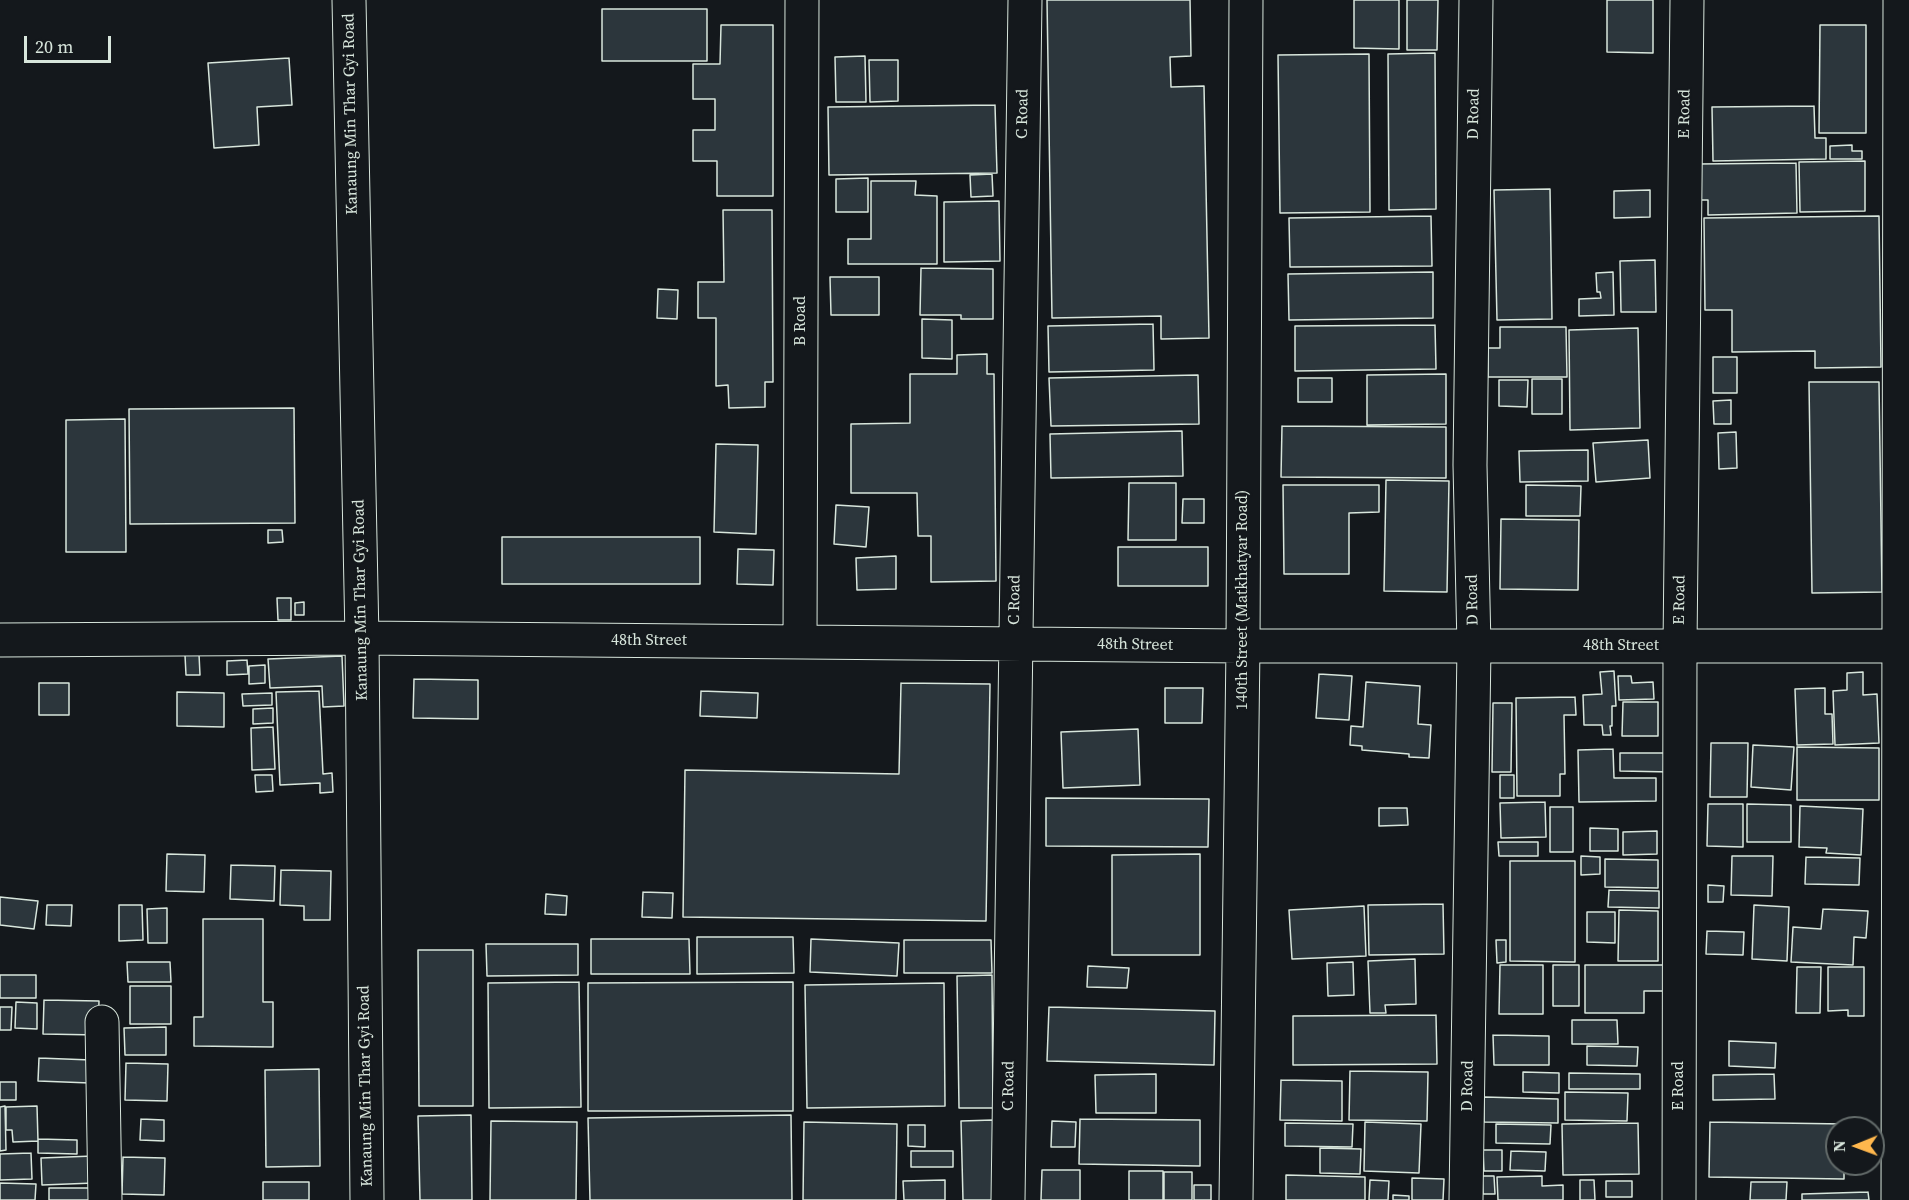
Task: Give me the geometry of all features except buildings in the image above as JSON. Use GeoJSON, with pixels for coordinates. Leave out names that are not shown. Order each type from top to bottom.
{"type":"FeatureCollection","features":[{"type":"Feature","properties":{"kind":"street","name":"Kanaung Min Thar Gyi Road"},"geometry":{"type":"LineString","coordinates":[[349,0],[362,638],[367,1200]]}},
{"type":"Feature","properties":{"kind":"street","name":"B Road"},"geometry":{"type":"LineString","coordinates":[[800,642],[802,0]]}},
{"type":"Feature","properties":{"kind":"street","name":"C Road"},"geometry":{"type":"LineString","coordinates":[[1008,1200],[1014,644],[1025,0]]}},
{"type":"Feature","properties":{"kind":"street","name":"140th Street (Matkhatyar Road)"},"geometry":{"type":"LineString","coordinates":[[1236,1200],[1243,646],[1246,0]]}},
{"type":"Feature","properties":{"kind":"street","name":"D Road"},"geometry":{"type":"LineString","coordinates":[[1467,1200],[1474,647],[1470,465],[1476,0]]}},
{"type":"Feature","properties":{"kind":"street","name":"E Road"},"geometry":{"type":"LineString","coordinates":[[1679,1200],[1680,646],[1686,0]]}},
{"type":"Feature","properties":{"kind":"street"},"geometry":{"type":"LineString","coordinates":[[1898,1200],[1903,646],[1900,0]]}},
{"type":"Feature","properties":{"kind":"street","name":"48th Street"},"geometry":{"type":"LineString","coordinates":[[0,640],[362,638],[1243,646],[1903,646]]}},
{"type":"Feature","properties":{"kind":"street"},"geometry":{"type":"LineString","coordinates":[[102,1022],[105,1200]]}}]}
